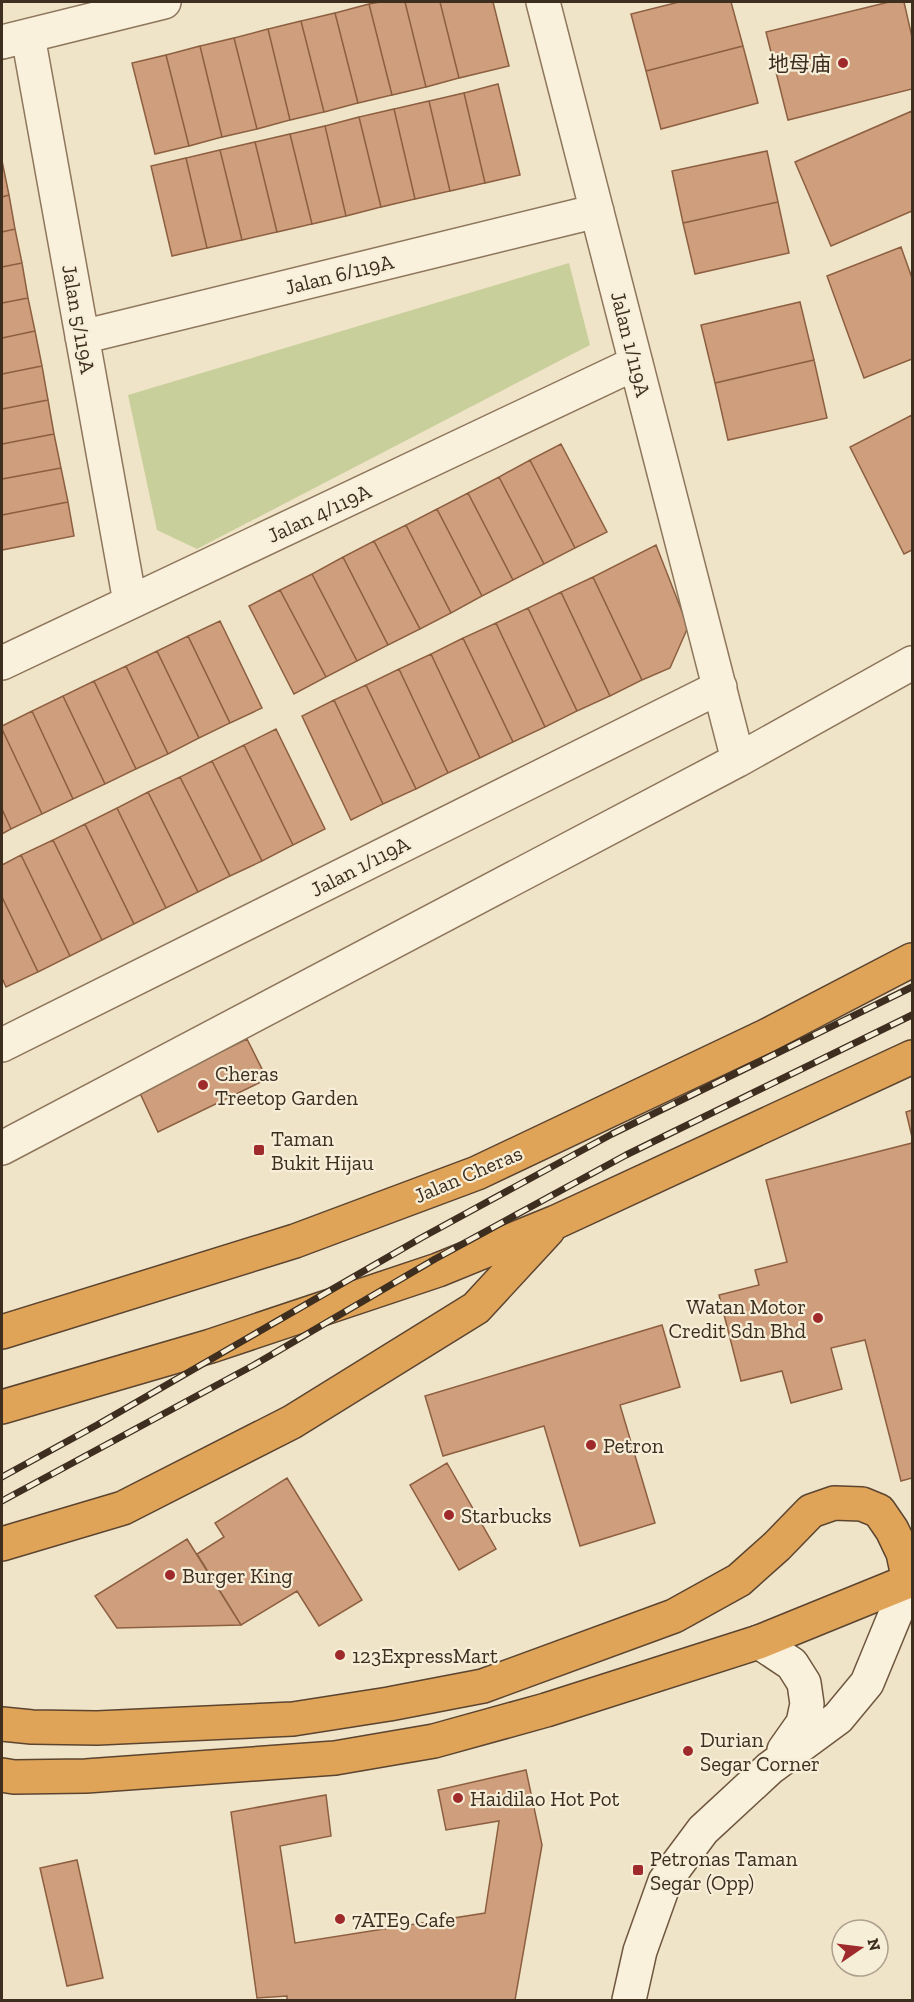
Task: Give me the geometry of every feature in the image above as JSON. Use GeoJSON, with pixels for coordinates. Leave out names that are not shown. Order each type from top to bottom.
{"type":"FeatureCollection","features":[{"type":"Feature","properties":{"kind":"highway","name":"Jalan Cheras"},"geometry":{"type":"LineString","coordinates":[[2,1332],[295,1241],[477,1173],[766,1036],[912,960]]}},
{"type":"Feature","properties":{"kind":"highway"},"geometry":{"type":"LineString","coordinates":[[2,1407],[234,1339],[438,1270],[556,1222],[912,1057]]}},
{"type":"Feature","properties":{"kind":"highway"},"geometry":{"type":"LineString","coordinates":[[2,1544],[123,1509],[292,1422],[476,1308],[556,1222]]}},
{"type":"Feature","properties":{"kind":"highway"},"geometry":{"type":"LineString","coordinates":[[2,1724],[97,1728],[293,1719],[483,1686],[674,1616],[739,1580],[811,1511],[834,1503],[862,1503],[879,1511],[892,1530],[903,1553],[910,1580],[759,1642],[546,1710],[446,1738],[335,1758],[86,1776],[14,1777],[2,1775]]}},
{"type":"Feature","properties":{"kind":"street"},"geometry":{"type":"LineString","coordinates":[[15,39],[164,2]]}},
{"type":"Feature","properties":{"kind":"street","name":"Jalan 1/119A"},"geometry":{"type":"LineString","coordinates":[[543,2],[738,760]]}},
{"type":"Feature","properties":{"kind":"street","name":"Jalan 5/119A"},"geometry":{"type":"LineString","coordinates":[[15,39],[82,336],[130,602]]}},
{"type":"Feature","properties":{"kind":"street","name":"Jalan 6/119A"},"geometry":{"type":"LineString","coordinates":[[82,336],[597,211]]}},
{"type":"Feature","properties":{"kind":"street","name":"Jalan 4/119A"},"geometry":{"type":"LineString","coordinates":[[2,663],[636,363]]}},
{"type":"Feature","properties":{"kind":"street"},"geometry":{"type":"LineString","coordinates":[[2,1148],[738,760],[912,663]]}},
{"type":"Feature","properties":{"kind":"street","name":"Jalan 1/119A"},"geometry":{"type":"LineString","coordinates":[[2,1045],[720,687]]}},
{"type":"Feature","properties":{"kind":"street"},"geometry":{"type":"LineString","coordinates":[[867,1683],[910,1580]]}},
{"type":"Feature","properties":{"kind":"street"},"geometry":{"type":"LineString","coordinates":[[629,2001],[640,1951],[665,1881],[704,1830],[770,1768],[838,1718],[867,1683],[912,1638]]}},
{"type":"Feature","properties":{"kind":"street"},"geometry":{"type":"LineString","coordinates":[[759,1642],[792,1664],[804,1683],[807,1704],[803,1723],[770,1768]]}},
{"type":"Feature","properties":{"kind":"green space"},"geometry":{"type":"Polygon","coordinates":[[[569,263],[590,345],[197,549],[157,530],[128,395],[569,263]]]}},
{"type":"Feature","properties":{"kind":"building"},"geometry":{"type":"Polygon","coordinates":[[[405,2],[426,87],[392,95],[369,4],[405,2]]]}},
{"type":"Feature","properties":{"kind":"building"},"geometry":{"type":"Polygon","coordinates":[[[405,2],[440,2],[459,78],[426,87],[405,2]]]}},
{"type":"Feature","properties":{"kind":"building"},"geometry":{"type":"Polygon","coordinates":[[[440,2],[493,2],[509,66],[459,78],[440,2]]]}},
{"type":"Feature","properties":{"kind":"building"},"geometry":{"type":"Polygon","coordinates":[[[679,2],[731,2],[743,46],[646,71],[631,14],[679,2]]]}},
{"type":"Feature","properties":{"kind":"building","name":"地母庙"},"geometry":{"type":"Polygon","coordinates":[[[889,2],[904,2],[912,37],[912,89],[788,120],[766,32],[889,2]]]}},
{"type":"Feature","properties":{"kind":"building"},"geometry":{"type":"Polygon","coordinates":[[[369,4],[392,95],[358,103],[335,13],[369,4]]]}},
{"type":"Feature","properties":{"kind":"building"},"geometry":{"type":"Polygon","coordinates":[[[335,13],[358,103],[324,112],[301,21],[335,13]]]}},
{"type":"Feature","properties":{"kind":"building"},"geometry":{"type":"Polygon","coordinates":[[[301,21],[324,112],[290,120],[268,29],[301,21]]]}},
{"type":"Feature","properties":{"kind":"building"},"geometry":{"type":"Polygon","coordinates":[[[268,29],[290,120],[257,129],[234,38],[268,29]]]}},
{"type":"Feature","properties":{"kind":"building"},"geometry":{"type":"Polygon","coordinates":[[[234,38],[257,129],[222,137],[200,46],[234,38]]]}},
{"type":"Feature","properties":{"kind":"building"},"geometry":{"type":"Polygon","coordinates":[[[200,46],[222,137],[189,146],[166,55],[200,46]]]}},
{"type":"Feature","properties":{"kind":"building"},"geometry":{"type":"Polygon","coordinates":[[[743,46],[758,103],[661,129],[646,71],[743,46]]]}},
{"type":"Feature","properties":{"kind":"building"},"geometry":{"type":"Polygon","coordinates":[[[166,55],[189,146],[155,154],[132,63],[166,55]]]}},
{"type":"Feature","properties":{"kind":"building"},"geometry":{"type":"Polygon","coordinates":[[[498,84],[520,175],[485,183],[464,93],[498,84]]]}},
{"type":"Feature","properties":{"kind":"building"},"geometry":{"type":"Polygon","coordinates":[[[464,93],[485,183],[450,191],[429,101],[464,93]]]}},
{"type":"Feature","properties":{"kind":"building"},"geometry":{"type":"Polygon","coordinates":[[[429,101],[450,191],[415,199],[394,109],[429,101]]]}},
{"type":"Feature","properties":{"kind":"building"},"geometry":{"type":"Polygon","coordinates":[[[394,109],[415,199],[381,207],[359,117],[394,109]]]}},
{"type":"Feature","properties":{"kind":"building"},"geometry":{"type":"Polygon","coordinates":[[[912,111],[912,211],[831,246],[795,162],[912,111]]]}},
{"type":"Feature","properties":{"kind":"building"},"geometry":{"type":"Polygon","coordinates":[[[359,117],[381,207],[346,216],[325,126],[359,117]]]}},
{"type":"Feature","properties":{"kind":"building"},"geometry":{"type":"Polygon","coordinates":[[[325,126],[346,216],[312,224],[290,134],[325,126]]]}},
{"type":"Feature","properties":{"kind":"building"},"geometry":{"type":"Polygon","coordinates":[[[290,134],[312,224],[277,232],[255,142],[290,134]]]}},
{"type":"Feature","properties":{"kind":"building"},"geometry":{"type":"Polygon","coordinates":[[[255,142],[277,232],[242,240],[220,150],[255,142]]]}},
{"type":"Feature","properties":{"kind":"building"},"geometry":{"type":"Polygon","coordinates":[[[220,150],[242,240],[207,248],[186,158],[220,150]]]}},
{"type":"Feature","properties":{"kind":"building"},"geometry":{"type":"Polygon","coordinates":[[[767,151],[778,202],[683,223],[672,171],[767,151]]]}},
{"type":"Feature","properties":{"kind":"building"},"geometry":{"type":"Polygon","coordinates":[[[186,158],[207,248],[172,256],[151,166],[186,158]]]}},
{"type":"Feature","properties":{"kind":"building"},"geometry":{"type":"Polygon","coordinates":[[[2,161],[9,195],[2,197],[2,161]]]}},
{"type":"Feature","properties":{"kind":"building"},"geometry":{"type":"Polygon","coordinates":[[[9,195],[15,229],[2,232],[2,197],[9,195]]]}},
{"type":"Feature","properties":{"kind":"building"},"geometry":{"type":"Polygon","coordinates":[[[778,202],[789,253],[695,274],[683,223],[778,202]]]}},
{"type":"Feature","properties":{"kind":"building"},"geometry":{"type":"Polygon","coordinates":[[[15,229],[22,263],[2,267],[2,232],[15,229]]]}},
{"type":"Feature","properties":{"kind":"building"},"geometry":{"type":"Polygon","coordinates":[[[901,247],[912,278],[912,359],[864,378],[827,276],[901,247]]]}},
{"type":"Feature","properties":{"kind":"building"},"geometry":{"type":"Polygon","coordinates":[[[22,263],[28,298],[2,303],[2,267],[22,263]]]}},
{"type":"Feature","properties":{"kind":"building"},"geometry":{"type":"Polygon","coordinates":[[[28,298],[35,331],[2,338],[2,303],[28,298]]]}},
{"type":"Feature","properties":{"kind":"building"},"geometry":{"type":"Polygon","coordinates":[[[800,302],[814,360],[715,383],[701,325],[800,302]]]}},
{"type":"Feature","properties":{"kind":"building"},"geometry":{"type":"Polygon","coordinates":[[[35,331],[42,366],[2,374],[2,338],[35,331]]]}},
{"type":"Feature","properties":{"kind":"building"},"geometry":{"type":"Polygon","coordinates":[[[814,360],[827,418],[728,440],[715,383],[814,360]]]}},
{"type":"Feature","properties":{"kind":"building"},"geometry":{"type":"Polygon","coordinates":[[[42,366],[48,400],[2,409],[2,374],[42,366]]]}},
{"type":"Feature","properties":{"kind":"building"},"geometry":{"type":"Polygon","coordinates":[[[48,400],[54,434],[2,444],[2,409],[48,400]]]}},
{"type":"Feature","properties":{"kind":"building"},"geometry":{"type":"Polygon","coordinates":[[[912,415],[912,550],[904,554],[850,447],[912,415]]]}},
{"type":"Feature","properties":{"kind":"building"},"geometry":{"type":"Polygon","coordinates":[[[54,434],[61,468],[2,479],[2,444],[54,434]]]}},
{"type":"Feature","properties":{"kind":"building"},"geometry":{"type":"Polygon","coordinates":[[[561,444],[607,532],[575,548],[530,460],[561,444]]]}},
{"type":"Feature","properties":{"kind":"building"},"geometry":{"type":"Polygon","coordinates":[[[530,460],[575,548],[544,564],[499,477],[530,460]]]}},
{"type":"Feature","properties":{"kind":"building"},"geometry":{"type":"Polygon","coordinates":[[[61,468],[68,502],[2,515],[2,479],[61,468]]]}},
{"type":"Feature","properties":{"kind":"building"},"geometry":{"type":"Polygon","coordinates":[[[499,477],[544,564],[513,580],[468,493],[499,477]]]}},
{"type":"Feature","properties":{"kind":"building"},"geometry":{"type":"Polygon","coordinates":[[[468,493],[513,580],[482,596],[437,509],[468,493]]]}},
{"type":"Feature","properties":{"kind":"building"},"geometry":{"type":"Polygon","coordinates":[[[68,502],[74,536],[2,550],[2,515],[68,502]]]}},
{"type":"Feature","properties":{"kind":"building"},"geometry":{"type":"Polygon","coordinates":[[[437,509],[482,596],[451,613],[406,525],[437,509]]]}},
{"type":"Feature","properties":{"kind":"building"},"geometry":{"type":"Polygon","coordinates":[[[406,525],[451,613],[420,629],[374,541],[406,525]]]}},
{"type":"Feature","properties":{"kind":"building"},"geometry":{"type":"Polygon","coordinates":[[[374,541],[420,629],[388,645],[343,557],[374,541]]]}},
{"type":"Feature","properties":{"kind":"building"},"geometry":{"type":"Polygon","coordinates":[[[656,545],[688,627],[670,668],[642,680],[593,577],[656,545]]]}},
{"type":"Feature","properties":{"kind":"building"},"geometry":{"type":"Polygon","coordinates":[[[343,557],[388,645],[357,661],[312,574],[343,557]]]}},
{"type":"Feature","properties":{"kind":"building"},"geometry":{"type":"Polygon","coordinates":[[[312,574],[357,661],[326,677],[280,590],[312,574]]]}},
{"type":"Feature","properties":{"kind":"building"},"geometry":{"type":"Polygon","coordinates":[[[593,577],[642,680],[610,696],[561,592],[593,577]]]}},
{"type":"Feature","properties":{"kind":"building"},"geometry":{"type":"Polygon","coordinates":[[[280,590],[326,677],[294,694],[249,606],[280,590]]]}},
{"type":"Feature","properties":{"kind":"building"},"geometry":{"type":"Polygon","coordinates":[[[561,592],[610,696],[577,711],[528,608],[561,592]]]}},
{"type":"Feature","properties":{"kind":"building"},"geometry":{"type":"Polygon","coordinates":[[[528,608],[577,711],[545,727],[496,623],[528,608]]]}},
{"type":"Feature","properties":{"kind":"building"},"geometry":{"type":"Polygon","coordinates":[[[220,621],[262,708],[230,723],[188,636],[220,621]]]}},
{"type":"Feature","properties":{"kind":"building"},"geometry":{"type":"Polygon","coordinates":[[[496,623],[545,727],[513,742],[463,638],[496,623]]]}},
{"type":"Feature","properties":{"kind":"building"},"geometry":{"type":"Polygon","coordinates":[[[188,636],[230,723],[199,738],[157,651],[188,636]]]}},
{"type":"Feature","properties":{"kind":"building"},"geometry":{"type":"Polygon","coordinates":[[[463,638],[513,742],[480,758],[431,654],[463,638]]]}},
{"type":"Feature","properties":{"kind":"building"},"geometry":{"type":"Polygon","coordinates":[[[157,651],[199,738],[168,754],[126,666],[157,651]]]}},
{"type":"Feature","properties":{"kind":"building"},"geometry":{"type":"Polygon","coordinates":[[[431,654],[480,758],[448,773],[399,669],[431,654]]]}},
{"type":"Feature","properties":{"kind":"building"},"geometry":{"type":"Polygon","coordinates":[[[126,666],[168,754],[136,769],[94,681],[126,666]]]}},
{"type":"Feature","properties":{"kind":"building"},"geometry":{"type":"Polygon","coordinates":[[[399,669],[448,773],[416,789],[366,685],[399,669]]]}},
{"type":"Feature","properties":{"kind":"building"},"geometry":{"type":"Polygon","coordinates":[[[94,681],[136,769],[105,784],[63,696],[94,681]]]}},
{"type":"Feature","properties":{"kind":"building"},"geometry":{"type":"Polygon","coordinates":[[[366,685],[416,789],[383,804],[334,700],[366,685]]]}},
{"type":"Feature","properties":{"kind":"building"},"geometry":{"type":"Polygon","coordinates":[[[63,696],[105,784],[73,799],[32,711],[63,696]]]}},
{"type":"Feature","properties":{"kind":"building"},"geometry":{"type":"Polygon","coordinates":[[[334,700],[383,804],[351,820],[302,716],[334,700]]]}},
{"type":"Feature","properties":{"kind":"building"},"geometry":{"type":"Polygon","coordinates":[[[32,711],[73,799],[42,814],[2,729],[2,726],[32,711]]]}},
{"type":"Feature","properties":{"kind":"building"},"geometry":{"type":"Polygon","coordinates":[[[2,729],[42,814],[11,829],[2,809],[2,729]]]}},
{"type":"Feature","properties":{"kind":"building"},"geometry":{"type":"Polygon","coordinates":[[[276,729],[325,829],[293,845],[244,745],[276,729]]]}},
{"type":"Feature","properties":{"kind":"building"},"geometry":{"type":"Polygon","coordinates":[[[244,745],[293,845],[262,861],[212,761],[244,745]]]}},
{"type":"Feature","properties":{"kind":"building"},"geometry":{"type":"Polygon","coordinates":[[[212,761],[262,861],[230,876],[180,777],[212,761]]]}},
{"type":"Feature","properties":{"kind":"building"},"geometry":{"type":"Polygon","coordinates":[[[180,777],[230,876],[198,892],[148,792],[180,777]]]}},
{"type":"Feature","properties":{"kind":"building"},"geometry":{"type":"Polygon","coordinates":[[[148,792],[198,892],[166,908],[117,808],[148,792]]]}},
{"type":"Feature","properties":{"kind":"building"},"geometry":{"type":"Polygon","coordinates":[[[117,808],[166,908],[134,924],[85,824],[117,808]]]}},
{"type":"Feature","properties":{"kind":"building"},"geometry":{"type":"Polygon","coordinates":[[[2,809],[11,829],[2,834],[2,809]]]}},
{"type":"Feature","properties":{"kind":"building"},"geometry":{"type":"Polygon","coordinates":[[[85,824],[134,924],[102,940],[53,840],[85,824]]]}},
{"type":"Feature","properties":{"kind":"building"},"geometry":{"type":"Polygon","coordinates":[[[53,840],[102,940],[70,956],[21,855],[53,840]]]}},
{"type":"Feature","properties":{"kind":"building"},"geometry":{"type":"Polygon","coordinates":[[[21,855],[70,956],[38,972],[2,897],[2,865],[21,855]]]}},
{"type":"Feature","properties":{"kind":"building"},"geometry":{"type":"Polygon","coordinates":[[[2,897],[38,972],[6,987],[2,978],[2,897]]]}},
{"type":"Feature","properties":{"kind":"building","name":"Cheras Treetop Garden"},"geometry":{"type":"Polygon","coordinates":[[[247,1039],[267,1079],[158,1132],[139,1091],[247,1039]]]}},
{"type":"Feature","properties":{"kind":"building"},"geometry":{"type":"Polygon","coordinates":[[[912,1110],[912,1137],[906,1112],[912,1110]]]}},
{"type":"Feature","properties":{"kind":"building","name":"Watan Motor Credit Sdn Bhd"},"geometry":{"type":"Polygon","coordinates":[[[912,1143],[912,1478],[901,1481],[865,1340],[831,1348],[842,1389],[791,1403],[782,1371],[741,1381],[719,1295],[759,1285],[755,1270],[787,1262],[766,1180],[912,1143]]]}},
{"type":"Feature","properties":{"kind":"building","name":"Petron"},"geometry":{"type":"Polygon","coordinates":[[[662,1325],[680,1387],[620,1405],[655,1523],[580,1546],[544,1426],[443,1456],[425,1396],[662,1325]]]}},
{"type":"Feature","properties":{"kind":"building"},"geometry":{"type":"Polygon","coordinates":[[[447,1463],[496,1549],[459,1570],[410,1485],[447,1463]]]}},
{"type":"Feature","properties":{"kind":"building"},"geometry":{"type":"Polygon","coordinates":[[[287,1478],[362,1600],[319,1626],[297,1591],[241,1625],[197,1554],[224,1537],[215,1523],[287,1478]]]}},
{"type":"Feature","properties":{"kind":"building","name":"Burger King"},"geometry":{"type":"Polygon","coordinates":[[[187,1539],[241,1625],[117,1628],[95,1596],[187,1539]]]}},
{"type":"Feature","properties":{"kind":"building"},"geometry":{"type":"Polygon","coordinates":[[[526,1770],[542,1845],[515,2000],[287,2000],[287,1996],[257,1998],[231,1812],[326,1795],[331,1836],[280,1846],[295,1943],[485,1913],[499,1821],[446,1830],[438,1790],[526,1770]]]}},
{"type":"Feature","properties":{"kind":"building"},"geometry":{"type":"Polygon","coordinates":[[[77,1860],[103,1978],[67,1986],[40,1868],[77,1860]]]}},
{"type":"Feature","properties":{"kind":"railway"},"geometry":{"type":"LineString","coordinates":[[2,1477],[97,1425],[421,1238],[612,1134],[912,987]]}},
{"type":"Feature","properties":{"kind":"railway"},"geometry":{"type":"LineString","coordinates":[[2,1501],[254,1365],[435,1259],[626,1155],[912,1015]]}},
{"type":"Feature","properties":{"kind":"place","name":"地母庙"},"geometry":{"type":"Point","coordinates":[843,63]}},
{"type":"Feature","properties":{"kind":"place","name":"Cheras Treetop Garden"},"geometry":{"type":"Point","coordinates":[203,1085]}},
{"type":"Feature","properties":{"kind":"place","name":"Taman Bukit Hijau"},"geometry":{"type":"Point","coordinates":[259,1150]}},
{"type":"Feature","properties":{"kind":"place","name":"Watan Motor Credit Sdn Bhd"},"geometry":{"type":"Point","coordinates":[818,1318]}},
{"type":"Feature","properties":{"kind":"place","name":"Petron"},"geometry":{"type":"Point","coordinates":[591,1445]}},
{"type":"Feature","properties":{"kind":"place","name":"Starbucks"},"geometry":{"type":"Point","coordinates":[449,1515]}},
{"type":"Feature","properties":{"kind":"place","name":"Burger King"},"geometry":{"type":"Point","coordinates":[170,1575]}},
{"type":"Feature","properties":{"kind":"place","name":"123ExpressMart"},"geometry":{"type":"Point","coordinates":[340,1655]}},
{"type":"Feature","properties":{"kind":"place","name":"Durian Segar Corner"},"geometry":{"type":"Point","coordinates":[688,1751]}},
{"type":"Feature","properties":{"kind":"place","name":"Haidilao Hot Pot"},"geometry":{"type":"Point","coordinates":[458,1798]}},
{"type":"Feature","properties":{"kind":"place","name":"Petronas Taman Segar (Opp)"},"geometry":{"type":"Point","coordinates":[638,1870]}},
{"type":"Feature","properties":{"kind":"place","name":"7ATE9 Cafe"},"geometry":{"type":"Point","coordinates":[340,1919]}}]}
